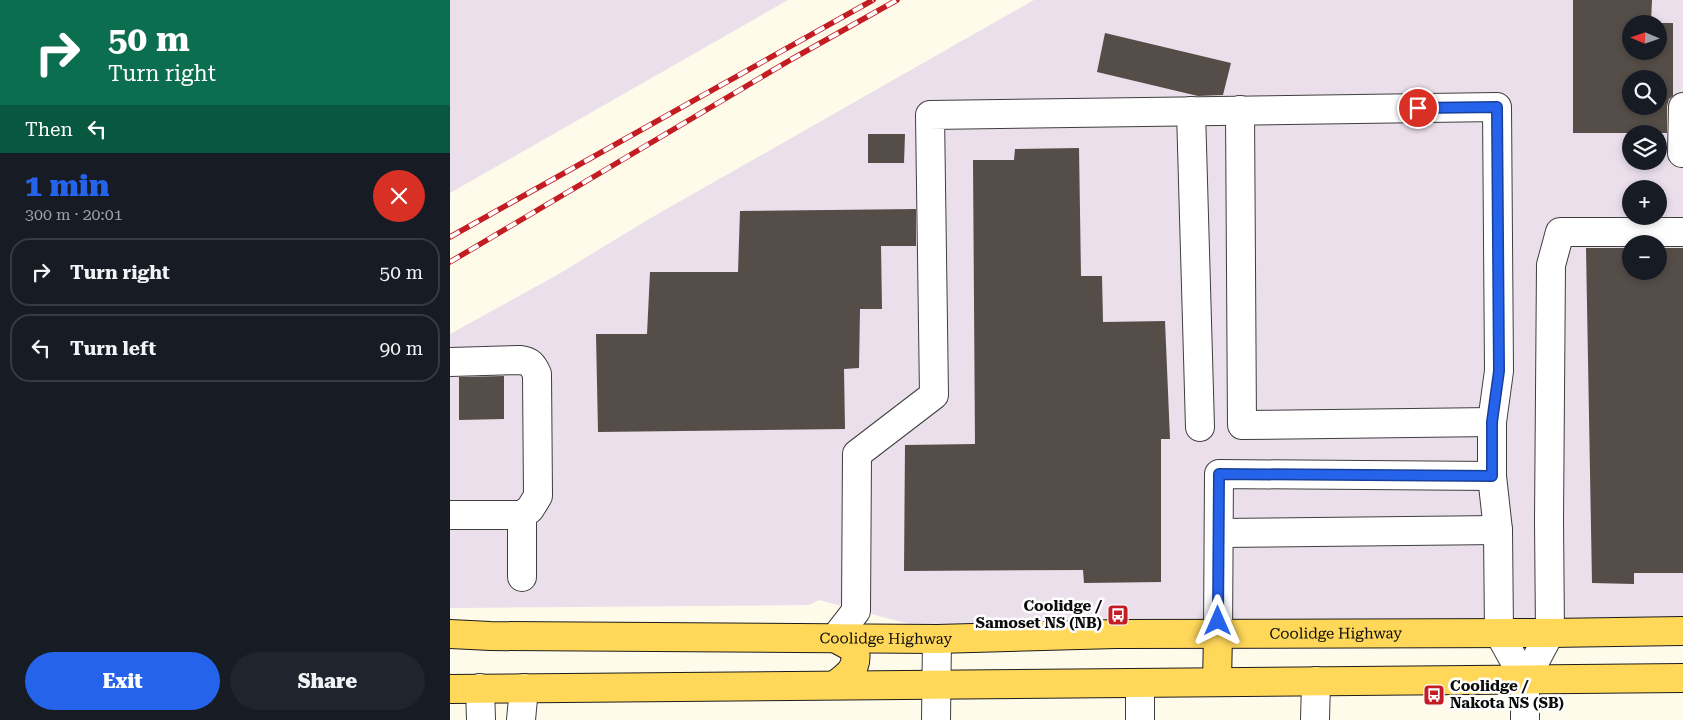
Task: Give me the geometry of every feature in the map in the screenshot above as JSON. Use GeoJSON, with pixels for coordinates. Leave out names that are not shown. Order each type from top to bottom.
{"type":"FeatureCollection","features":[{"type":"Feature","properties":{"kind":"main road","name":"Coolidge Highway"},"geometry":{"type":"LineString","coordinates":[[450,634],[937,639],[1023,636],[1683,631]]}},
{"type":"Feature","properties":{"kind":"main road"},"geometry":{"type":"LineString","coordinates":[[1218,635],[1218,682]]}},
{"type":"Feature","properties":{"kind":"main road"},"geometry":{"type":"LineString","coordinates":[[835,638],[855,648],[856,658],[849,674],[835,684]]}},
{"type":"Feature","properties":{"kind":"main road"},"geometry":{"type":"LineString","coordinates":[[450,688],[1683,678]]}},
{"type":"Feature","properties":{"kind":"street"},"geometry":{"type":"LineString","coordinates":[[1682,153],[1683,106]]}},
{"type":"Feature","properties":{"kind":"street"},"geometry":{"type":"LineString","coordinates":[[835,638],[856,611],[857,454],[934,395],[930,115],[1497,107],[1499,371],[1492,422],[1492,476],[1498,530],[1499,633],[1525,680]]}},
{"type":"Feature","properties":{"kind":"street"},"geometry":{"type":"LineString","coordinates":[[1240,110],[1242,425],[1492,422]]}},
{"type":"Feature","properties":{"kind":"street"},"geometry":{"type":"LineString","coordinates":[[1191,111],[1200,427]]}},
{"type":"Feature","properties":{"kind":"street"},"geometry":{"type":"LineString","coordinates":[[1525,720],[1525,680],[1550,633],[1551,265],[1560,232],[1683,232]]}},
{"type":"Feature","properties":{"kind":"street"},"geometry":{"type":"LineString","coordinates":[[450,362],[520,360],[528,361],[534,366],[537,374],[538,496],[530,509],[522,515],[450,515]]}},
{"type":"Feature","properties":{"kind":"street"},"geometry":{"type":"LineString","coordinates":[[1218,635],[1219,474],[1492,476]]}},
{"type":"Feature","properties":{"kind":"street"},"geometry":{"type":"LineString","coordinates":[[522,515],[522,577]]}},
{"type":"Feature","properties":{"kind":"street"},"geometry":{"type":"LineString","coordinates":[[1219,533],[1498,530]]}},
{"type":"Feature","properties":{"kind":"street"},"geometry":{"type":"LineString","coordinates":[[936,720],[937,639]]}},
{"type":"Feature","properties":{"kind":"street"},"geometry":{"type":"LineString","coordinates":[[1315,720],[1316,681]]}},
{"type":"Feature","properties":{"kind":"street"},"geometry":{"type":"LineString","coordinates":[[1140,683],[1140,720]]}},
{"type":"Feature","properties":{"kind":"street"},"geometry":{"type":"LineString","coordinates":[[480,688],[482,720]]}},
{"type":"Feature","properties":{"kind":"street"},"geometry":{"type":"LineString","coordinates":[[521,720],[524,688]]}},
{"type":"Feature","properties":{"kind":"shaded area"},"geometry":{"type":"Polygon","coordinates":[[[450,0],[788,0],[450,193],[450,0]]]}},
{"type":"Feature","properties":{"kind":"shaded area"},"geometry":{"type":"Polygon","coordinates":[[[1034,0],[1683,0],[1683,618],[913,625],[819,600],[809,605],[450,608],[450,334],[557,275],[649,219],[1034,0]]]}},
{"type":"Feature","properties":{"kind":"building"},"geometry":{"type":"Polygon","coordinates":[[[1573,0],[1652,0],[1651,15],[1622,15],[1622,60],[1668,60],[1668,23],[1673,23],[1673,96],[1669,99],[1667,106],[1667,70],[1622,70],[1622,115],[1667,115],[1667,125],[1622,125],[1622,133],[1573,133],[1573,0]]]}},
{"type":"Feature","properties":{"kind":"building"},"geometry":{"type":"Polygon","coordinates":[[[1105,33],[1231,63],[1223,95],[1198,96],[1097,72],[1105,33]]]}},
{"type":"Feature","properties":{"kind":"building"},"geometry":{"type":"Polygon","coordinates":[[[868,134],[905,134],[904,163],[868,163],[868,134]]]}},
{"type":"Feature","properties":{"kind":"building"},"geometry":{"type":"Polygon","coordinates":[[[1079,148],[1081,276],[1102,276],[1103,322],[1165,321],[1170,439],[1161,439],[1161,582],[1084,583],[1083,570],[904,571],[905,445],[975,444],[973,160],[1014,160],[1015,149],[1079,148]]]}},
{"type":"Feature","properties":{"kind":"building"},"geometry":{"type":"Polygon","coordinates":[[[916,209],[916,246],[881,246],[882,309],[860,309],[859,368],[844,369],[845,429],[598,432],[596,334],[647,334],[650,272],[738,272],[740,211],[916,209]]]}},
{"type":"Feature","properties":{"kind":"building"},"geometry":{"type":"Polygon","coordinates":[[[1586,248],[1622,248],[1622,280],[1667,280],[1667,248],[1683,248],[1683,573],[1634,573],[1634,584],[1592,583],[1586,248]]]}},
{"type":"Feature","properties":{"kind":"building"},"geometry":{"type":"Polygon","coordinates":[[[504,376],[504,419],[459,420],[459,377],[504,376]]]}},
{"type":"Feature","properties":{"kind":"railway"},"geometry":{"type":"LineString","coordinates":[[450,237],[873,0]]}},
{"type":"Feature","properties":{"kind":"railway"},"geometry":{"type":"LineString","coordinates":[[450,262],[792,59],[897,0]]}},
{"type":"Feature","properties":{"kind":"place","name":"Coolidge / Samoset NS (NB)"},"geometry":{"type":"Point","coordinates":[1118,615]}},
{"type":"Feature","properties":{"kind":"place","name":"Coolidge / Nakota NS (SB)"},"geometry":{"type":"Point","coordinates":[1434,695]}},
{"type":"Feature","properties":{"kind":"route"},"geometry":{"type":"LineString","coordinates":[[1218,621],[1219,474],[1492,476],[1492,422],[1499,371],[1497,107],[1418,108]]}}]}
